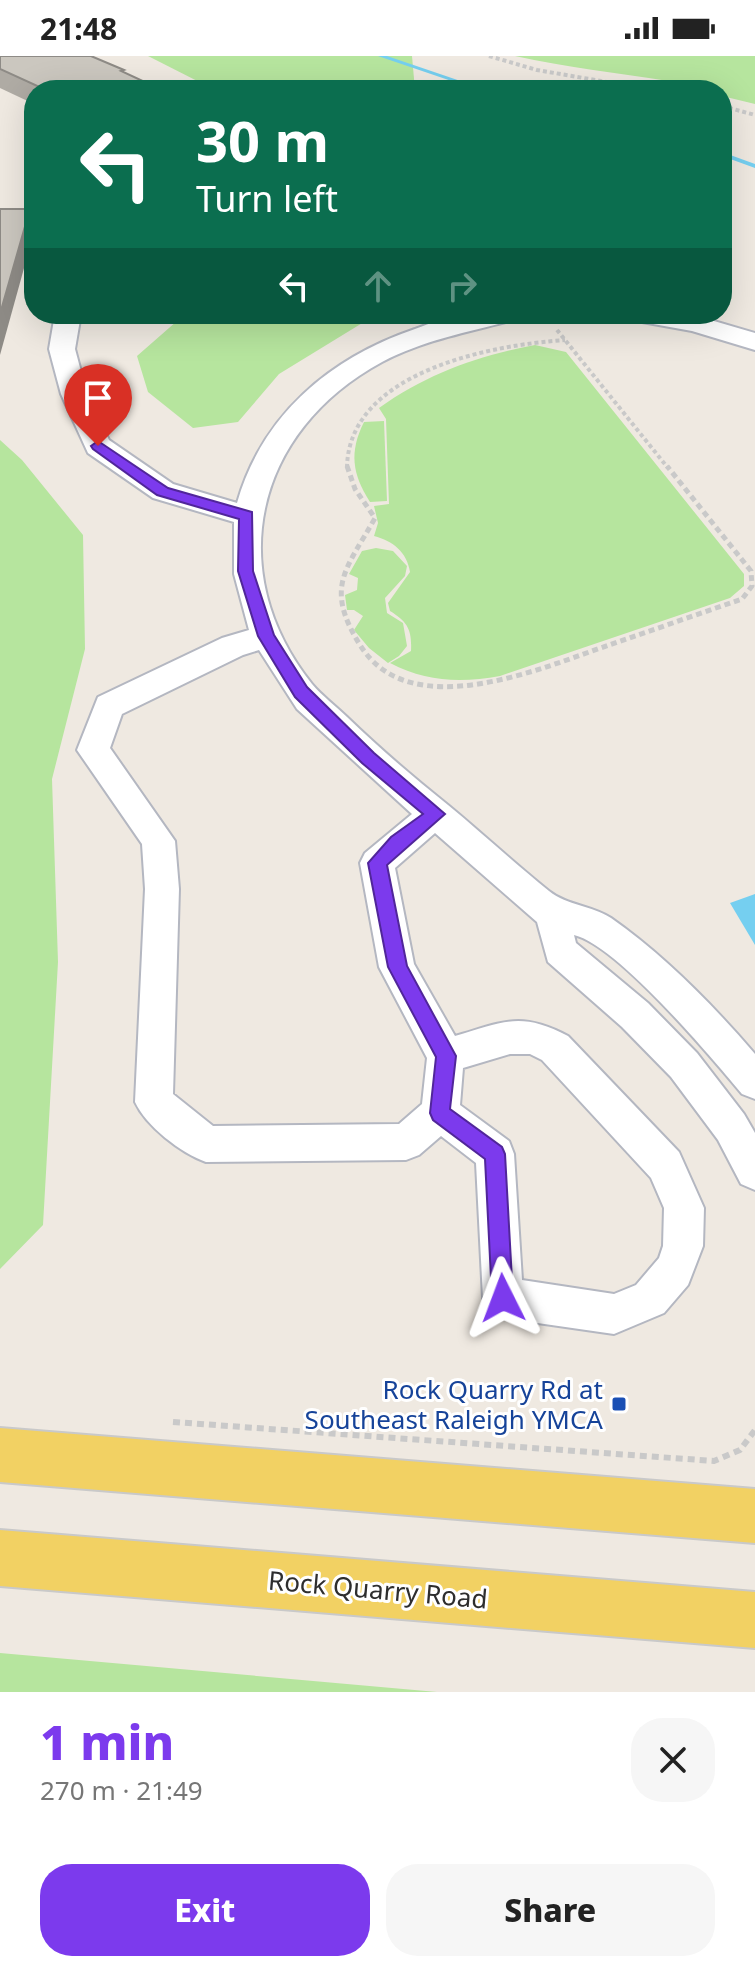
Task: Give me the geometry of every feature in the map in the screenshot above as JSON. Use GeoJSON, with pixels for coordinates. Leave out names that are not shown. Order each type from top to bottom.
{"type":"FeatureCollection","features":[{"type":"Feature","properties":{"kind":"main road"},"geometry":{"type":"LineString","coordinates":[[0,1455],[755,1516]]}},
{"type":"Feature","properties":{"kind":"main road","name":"Rock Quarry Road"},"geometry":{"type":"LineString","coordinates":[[0,1558],[755,1620]]}},
{"type":"Feature","properties":{"kind":"street"},"geometry":{"type":"LineString","coordinates":[[66,324],[62,349],[74,394],[98,446],[163,491],[247,516]]}},
{"type":"Feature","properties":{"kind":"street"},"geometry":{"type":"LineString","coordinates":[[454,324],[413,336],[361,361],[318,392],[283,431],[260,471],[247,516],[245,571],[267,636],[301,692],[368,758],[553,915],[592,924],[633,957],[696,1012],[755,1082]]}},
{"type":"Feature","properties":{"kind":"street"},"geometry":{"type":"LineString","coordinates":[[698,324],[755,342]]}},
{"type":"Feature","properties":{"kind":"street"},"geometry":{"type":"LineString","coordinates":[[267,636],[233,646],[109,706],[93,750],[158,841],[162,889],[154,1102],[206,1144],[406,1142],[440,1113],[446,1056],[397,967],[377,863],[436,814]]}},
{"type":"Feature","properties":{"kind":"street"},"geometry":{"type":"LineString","coordinates":[[553,915],[560,951],[635,1015],[684,1065],[731,1127],[755,1171]]}},
{"type":"Feature","properties":{"kind":"street"},"geometry":{"type":"LineString","coordinates":[[440,1113],[495,1154],[503,1298],[614,1314],[650,1299],[674,1271],[683,1246],[684,1208],[665,1165],[555,1048],[534,1037],[510,1037],[446,1056]]}},
{"type":"Feature","properties":{"kind":"path"},"geometry":{"type":"LineString","coordinates":[[489,56],[537,70],[595,80]]}},
{"type":"Feature","properties":{"kind":"path"},"geometry":{"type":"LineString","coordinates":[[732,109],[755,115]]}},
{"type":"Feature","properties":{"kind":"path"},"geometry":{"type":"LineString","coordinates":[[557,330],[751,571],[752,586],[742,599],[507,680],[470,687],[424,686],[385,670],[357,643],[342,611],[340,584],[350,559],[375,518],[347,468],[351,438],[366,414],[388,394],[435,367],[479,352],[537,341],[565,340]]}},
{"type":"Feature","properties":{"kind":"path"},"geometry":{"type":"LineString","coordinates":[[169,1422],[714,1461],[740,1450],[755,1430]]}},
{"type":"Feature","properties":{"kind":"green space"},"geometry":{"type":"Polygon","coordinates":[[[148,56],[412,56],[414,80],[195,80],[148,56]]]}},
{"type":"Feature","properties":{"kind":"green space"},"geometry":{"type":"Polygon","coordinates":[[[515,56],[755,56],[755,104],[732,98],[732,80],[661,80],[515,56]]]}},
{"type":"Feature","properties":{"kind":"green space"},"geometry":{"type":"Polygon","coordinates":[[[174,324],[361,324],[279,374],[238,422],[193,428],[148,392],[137,356],[174,324]]]}},
{"type":"Feature","properties":{"kind":"green space"},"geometry":{"type":"Polygon","coordinates":[[[535,345],[566,352],[744,574],[744,586],[730,598],[500,676],[471,680],[444,679],[403,669],[390,663],[411,651],[410,632],[405,623],[390,611],[388,603],[410,572],[398,548],[374,536],[378,523],[374,506],[389,504],[386,419],[379,408],[415,385],[453,368],[535,345]]]}},
{"type":"Feature","properties":{"kind":"green space"},"geometry":{"type":"Polygon","coordinates":[[[384,421],[387,501],[370,502],[356,472],[356,443],[364,422],[384,421]]]}},
{"type":"Feature","properties":{"kind":"green space"},"geometry":{"type":"Polygon","coordinates":[[[0,440],[22,460],[83,535],[85,649],[52,779],[58,962],[43,1225],[0,1269],[0,440]]]}},
{"type":"Feature","properties":{"kind":"green space"},"geometry":{"type":"Polygon","coordinates":[[[376,548],[393,551],[407,566],[405,576],[385,598],[387,613],[403,623],[407,646],[388,663],[369,648],[354,630],[363,616],[354,610],[347,610],[345,595],[357,590],[358,578],[349,574],[362,551],[376,548]]]}},
{"type":"Feature","properties":{"kind":"green space"},"geometry":{"type":"Polygon","coordinates":[[[0,1653],[437,1692],[0,1692],[0,1653]]]}},
{"type":"Feature","properties":{"kind":"water"},"geometry":{"type":"Polygon","coordinates":[[[755,894],[755,945],[730,903],[755,894]]]}},
{"type":"Feature","properties":{"kind":"building"},"geometry":{"type":"Polygon","coordinates":[[[0,56],[91,56],[140,80],[24,80],[0,69],[0,56]]]}},
{"type":"Feature","properties":{"kind":"building"},"geometry":{"type":"Polygon","coordinates":[[[0,209],[24,209],[24,230],[0,314],[0,209]]]}},
{"type":"Feature","properties":{"kind":"waterway"},"geometry":{"type":"LineString","coordinates":[[381,56],[454,80]]}},
{"type":"Feature","properties":{"kind":"waterway"},"geometry":{"type":"LineString","coordinates":[[732,158],[755,166]]}},
{"type":"Feature","properties":{"kind":"place","name":"Rock Quarry Rd at Southeast Raleigh YMCA"},"geometry":{"type":"Point","coordinates":[619,1404]}},
{"type":"Feature","properties":{"kind":"route"},"geometry":{"type":"LineString","coordinates":[[98,446],[163,491],[247,516],[245,571],[267,636],[301,692],[368,758],[436,814],[377,863],[397,967],[446,1056],[440,1113],[495,1154],[503,1298]]}}]}
